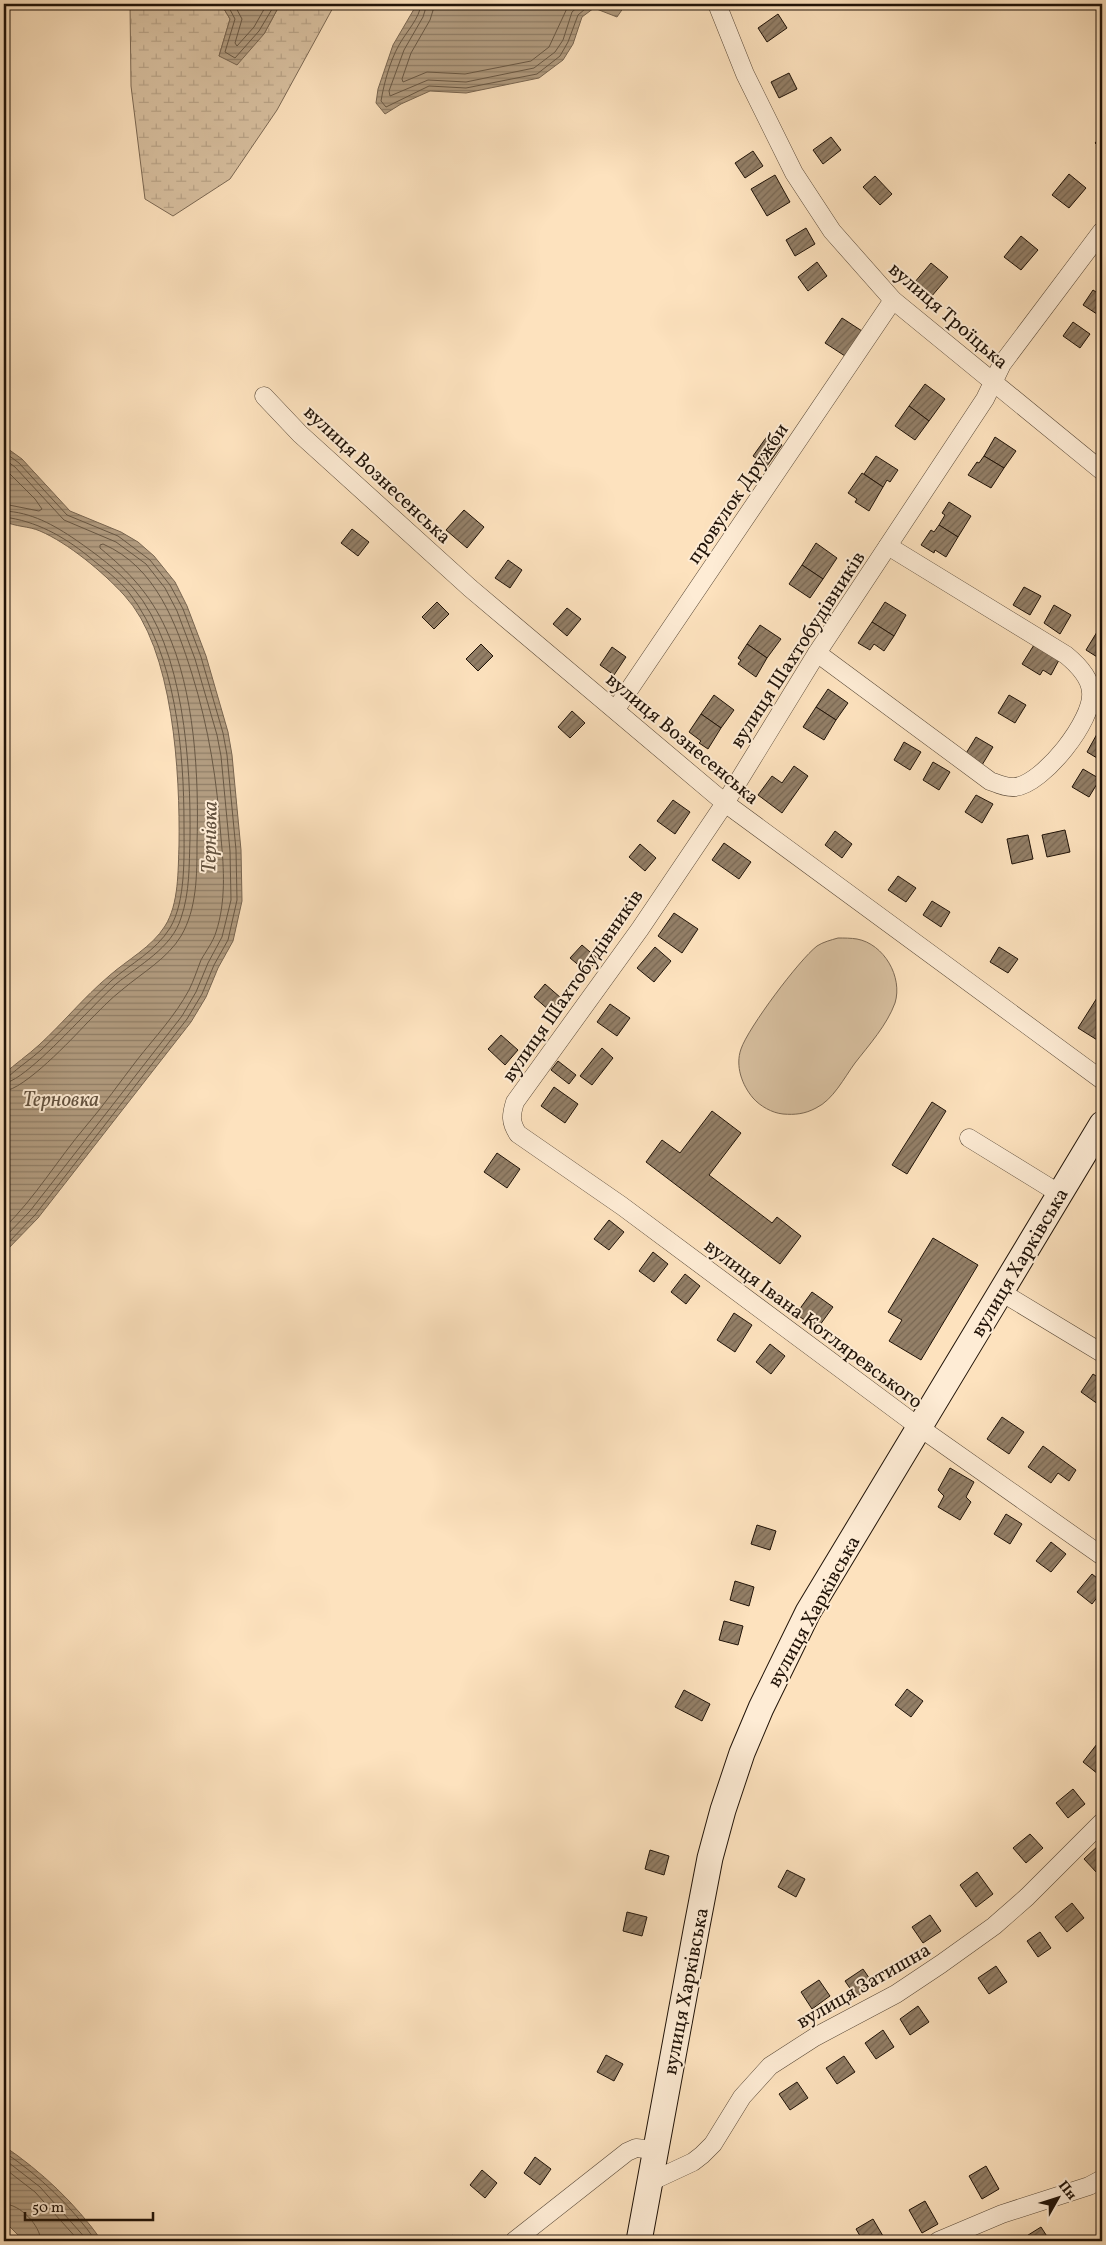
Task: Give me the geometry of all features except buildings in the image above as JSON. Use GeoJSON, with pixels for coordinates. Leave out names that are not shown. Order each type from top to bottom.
{"type":"FeatureCollection","features":[{"type":"Feature","properties":{"kind":"street","name":"вулиця Троїцька"},"geometry":{"type":"LineString","coordinates":[[717,4],[745,74],[794,174],[832,230],[893,300],[1102,471]]}},
{"type":"Feature","properties":{"kind":"street","name":"вулиця Шахтобудівників"},"geometry":{"type":"LineString","coordinates":[[511,1115],[515,1102],[640,929],[725,803],[817,653],[985,399],[1002,364],[1102,231]]}},
{"type":"Feature","properties":{"kind":"street","name":"провулок Дружби"},"geometry":{"type":"LineString","coordinates":[[616,710],[893,300]]}},
{"type":"Feature","properties":{"kind":"street","name":"вулиця Вознесенська"},"geometry":{"type":"LineString","coordinates":[[264,396],[300,434],[470,588],[725,803],[1102,1080]]}},
{"type":"Feature","properties":{"kind":"street"},"geometry":{"type":"LineString","coordinates":[[817,653],[990,780],[1003,787],[1016,787],[1030,781],[1059,756],[1082,721],[1090,704],[1091,692],[1088,681],[1076,663],[1066,655],[888,546]]}},
{"type":"Feature","properties":{"kind":"street","name":"вулиця Івана Котляревського"},"geometry":{"type":"LineString","coordinates":[[511,1115],[512,1126],[518,1134],[622,1206],[919,1427],[1102,1556]]}},
{"type":"Feature","properties":{"kind":"street","name":"вулиця Харківська"},"geometry":{"type":"LineString","coordinates":[[639,2241],[710,1858],[742,1754],[784,1659],[808,1612],[1102,1124]]}},
{"type":"Feature","properties":{"kind":"street"},"geometry":{"type":"LineString","coordinates":[[969,1138],[1060,1194]]}},
{"type":"Feature","properties":{"kind":"street"},"geometry":{"type":"LineString","coordinates":[[1001,1292],[1102,1353]]}},
{"type":"Feature","properties":{"kind":"street","name":"вулиця Затишна"},"geometry":{"type":"LineString","coordinates":[[650,2182],[693,2162],[702,2155],[713,2144],[742,2097],[770,2066],[815,2037],[896,1994],[979,1937],[1027,1897],[1102,1822]]}},
{"type":"Feature","properties":{"kind":"street"},"geometry":{"type":"LineString","coordinates":[[514,2241],[627,2152],[636,2148],[655,2150]]}},
{"type":"Feature","properties":{"kind":"street"},"geometry":{"type":"LineString","coordinates":[[938,2241],[1002,2214],[1090,2186],[1102,2179]]}},
{"type":"Feature","properties":{"kind":"green space"},"geometry":{"type":"Polygon","coordinates":[[[130,4],[221,4],[230,19],[219,56],[264,34],[282,4],[335,4],[277,110],[230,179],[173,216],[145,199],[131,86],[130,4]]]}},
{"type":"Feature","properties":{"kind":"green space"},"geometry":{"type":"Polygon","coordinates":[[[838,938],[867,942],[875,947],[889,963],[894,973],[897,993],[892,1011],[828,1100],[804,1113],[787,1114],[766,1109],[749,1093],[741,1075],[739,1055],[741,1049],[763,1011],[799,965],[817,946],[838,938]]]}},
{"type":"Feature","properties":{"kind":"water"},"geometry":{"type":"Polygon","coordinates":[[[221,4],[282,4],[264,34],[237,65],[219,56],[230,19],[221,4]]]}},
{"type":"Feature","properties":{"kind":"water"},"geometry":{"type":"Polygon","coordinates":[[[417,4],[626,4],[617,17],[594,8],[582,17],[573,44],[563,60],[539,78],[466,93],[430,91],[401,104],[385,114],[376,103],[378,89],[393,45],[417,4]]]}},
{"type":"Feature","properties":{"kind":"water","name":"Терновка"},"geometry":{"type":"Polygon","coordinates":[[[4,446],[22,459],[70,511],[121,532],[138,542],[154,556],[175,582],[187,606],[206,656],[228,732],[241,850],[242,901],[233,941],[218,968],[206,997],[191,1022],[38,1218],[4,1253],[4,1074],[39,1045],[100,984],[160,934],[170,917],[175,897],[178,876],[179,816],[178,784],[171,714],[164,679],[154,647],[141,618],[124,595],[106,577],[73,550],[36,529],[4,521],[4,446]]]}},
{"type":"Feature","properties":{"kind":"water"},"geometry":{"type":"Polygon","coordinates":[[[4,2146],[32,2166],[57,2189],[81,2214],[102,2241],[24,2241],[4,2221],[4,2146]]]}},
{"type":"Feature","properties":{"kind":"water label","name":"Тернівка"},"geometry":{"type":"Point","coordinates":[209,837]}}]}
